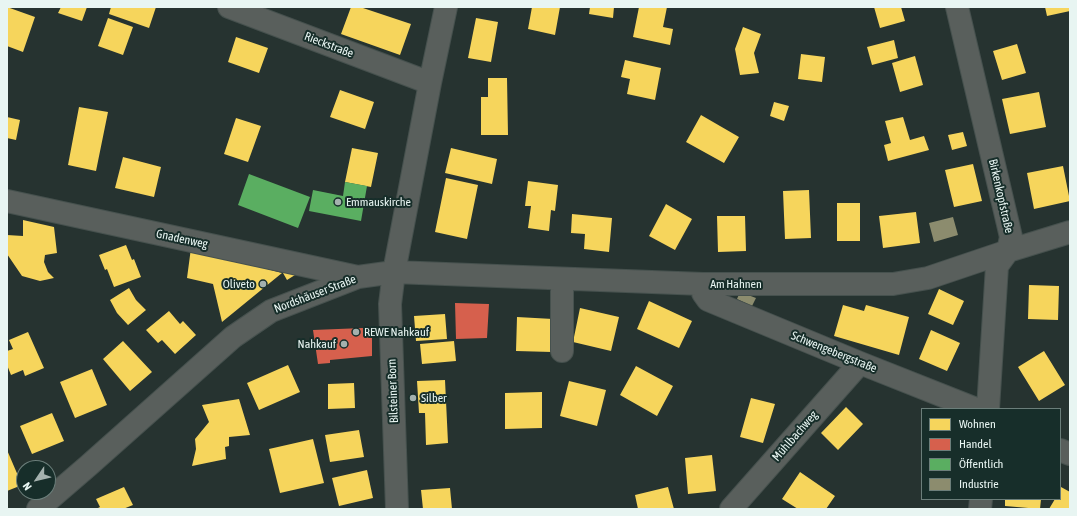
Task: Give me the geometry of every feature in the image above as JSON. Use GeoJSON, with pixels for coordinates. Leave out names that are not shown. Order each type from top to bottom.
{"type":"FeatureCollection","features":[{"type":"Feature","properties":{"kind":"street","name":"Rieckstraße"},"geometry":{"type":"LineString","coordinates":[[229,7],[430,83]]}},
{"type":"Feature","properties":{"kind":"street"},"geometry":{"type":"LineString","coordinates":[[394,272],[446,7]]}},
{"type":"Feature","properties":{"kind":"street","name":"Birkenkopfstraße"},"geometry":{"type":"LineString","coordinates":[[957,7],[1011,237],[1008,251],[997,266],[988,408]]}},
{"type":"Feature","properties":{"kind":"street","name":"Gnadenweg"},"geometry":{"type":"LineString","coordinates":[[7,201],[358,277]]}},
{"type":"Feature","properties":{"kind":"street","name":"Am Hahnen"},"geometry":{"type":"LineString","coordinates":[[394,272],[703,284],[893,284],[928,278],[1070,232]]}},
{"type":"Feature","properties":{"kind":"street","name":"Nordshäuser Straße"},"geometry":{"type":"LineString","coordinates":[[38,509],[233,337],[271,311],[358,277],[394,272]]}},
{"type":"Feature","properties":{"kind":"street","name":"Bilsteiner Born"},"geometry":{"type":"LineString","coordinates":[[394,272],[390,304],[397,509]]}},
{"type":"Feature","properties":{"kind":"street"},"geometry":{"type":"LineString","coordinates":[[562,279],[562,351]]}},
{"type":"Feature","properties":{"kind":"street","name":"Schwengebergstraße"},"geometry":{"type":"LineString","coordinates":[[703,284],[703,293],[708,300],[973,408]]}},
{"type":"Feature","properties":{"kind":"street","name":"Mühlbachweg"},"geometry":{"type":"LineString","coordinates":[[731,509],[860,363]]}},
{"type":"Feature","properties":{"kind":"building: Wohnen"},"geometry":{"type":"Polygon","coordinates":[[[7,7],[35,17],[23,52],[7,46],[7,7]]]}},
{"type":"Feature","properties":{"kind":"building: Wohnen"},"geometry":{"type":"Polygon","coordinates":[[[61,7],[87,7],[82,21],[58,13],[61,7]]]}},
{"type":"Feature","properties":{"kind":"building: Wohnen"},"geometry":{"type":"Polygon","coordinates":[[[111,7],[156,7],[149,28],[109,14],[111,7]]]}},
{"type":"Feature","properties":{"kind":"building: Wohnen"},"geometry":{"type":"Polygon","coordinates":[[[351,7],[360,7],[411,24],[400,55],[341,34],[351,7]]]}},
{"type":"Feature","properties":{"kind":"building: Wohnen"},"geometry":{"type":"Polygon","coordinates":[[[532,7],[560,7],[555,35],[528,29],[532,7]]]}},
{"type":"Feature","properties":{"kind":"building: Wohnen"},"geometry":{"type":"Polygon","coordinates":[[[590,7],[614,7],[613,18],[589,14],[590,7]]]}},
{"type":"Feature","properties":{"kind":"building: Wohnen"},"geometry":{"type":"Polygon","coordinates":[[[639,7],[667,7],[663,27],[673,29],[670,45],[633,37],[639,7]]]}},
{"type":"Feature","properties":{"kind":"building: Wohnen"},"geometry":{"type":"Polygon","coordinates":[[[874,7],[901,7],[905,21],[880,28],[874,7]]]}},
{"type":"Feature","properties":{"kind":"building: Wohnen"},"geometry":{"type":"Polygon","coordinates":[[[1045,7],[1070,7],[1070,11],[1047,16],[1045,7]]]}},
{"type":"Feature","properties":{"kind":"building: Wohnen"},"geometry":{"type":"Polygon","coordinates":[[[108,18],[133,27],[123,55],[98,46],[108,18]]]}},
{"type":"Feature","properties":{"kind":"building: Wohnen"},"geometry":{"type":"Polygon","coordinates":[[[476,18],[498,22],[491,62],[468,58],[476,18]]]}},
{"type":"Feature","properties":{"kind":"building: Wohnen"},"geometry":{"type":"Polygon","coordinates":[[[743,27],[761,34],[754,53],[759,73],[740,75],[735,49],[743,27]]]}},
{"type":"Feature","properties":{"kind":"building: Wohnen"},"geometry":{"type":"Polygon","coordinates":[[[236,37],[268,48],[259,73],[228,62],[236,37]]]}},
{"type":"Feature","properties":{"kind":"building: Wohnen"},"geometry":{"type":"Polygon","coordinates":[[[894,40],[898,58],[872,65],[867,47],[894,40]]]}},
{"type":"Feature","properties":{"kind":"building: Wohnen"},"geometry":{"type":"Polygon","coordinates":[[[1017,44],[1026,73],[1002,80],[993,51],[1017,44]]]}},
{"type":"Feature","properties":{"kind":"building: Wohnen"},"geometry":{"type":"Polygon","coordinates":[[[801,54],[825,57],[822,82],[798,79],[801,54]]]}},
{"type":"Feature","properties":{"kind":"building: Wohnen"},"geometry":{"type":"Polygon","coordinates":[[[915,56],[923,85],[900,92],[892,63],[915,56]]]}},
{"type":"Feature","properties":{"kind":"building: Wohnen"},"geometry":{"type":"Polygon","coordinates":[[[625,60],[661,68],[655,100],[627,94],[630,79],[621,77],[625,60]]]}},
{"type":"Feature","properties":{"kind":"building: Wohnen"},"geometry":{"type":"Polygon","coordinates":[[[488,78],[507,78],[508,135],[481,135],[481,97],[488,97],[488,78]]]}},
{"type":"Feature","properties":{"kind":"building: Wohnen"},"geometry":{"type":"Polygon","coordinates":[[[340,90],[374,102],[365,129],[330,117],[340,90]]]}},
{"type":"Feature","properties":{"kind":"building: Wohnen"},"geometry":{"type":"Polygon","coordinates":[[[1039,92],[1046,127],[1010,134],[1002,99],[1039,92]]]}},
{"type":"Feature","properties":{"kind":"building: Wohnen"},"geometry":{"type":"Polygon","coordinates":[[[774,102],[789,106],[784,121],[770,116],[774,102]]]}},
{"type":"Feature","properties":{"kind":"building: Wohnen"},"geometry":{"type":"Polygon","coordinates":[[[79,107],[108,112],[96,171],[68,165],[79,107]]]}},
{"type":"Feature","properties":{"kind":"building: Wohnen"},"geometry":{"type":"Polygon","coordinates":[[[701,115],[739,137],[724,163],[686,142],[701,115]]]}},
{"type":"Feature","properties":{"kind":"building: Wohnen"},"geometry":{"type":"Polygon","coordinates":[[[7,117],[20,120],[16,140],[7,138],[7,117]]]}},
{"type":"Feature","properties":{"kind":"building: Wohnen"},"geometry":{"type":"Polygon","coordinates":[[[903,117],[910,140],[924,136],[929,150],[888,161],[884,145],[891,143],[885,121],[903,117]]]}},
{"type":"Feature","properties":{"kind":"building: Wohnen"},"geometry":{"type":"Polygon","coordinates":[[[236,118],[261,126],[248,162],[224,154],[236,118]]]}},
{"type":"Feature","properties":{"kind":"building: Wohnen"},"geometry":{"type":"Polygon","coordinates":[[[963,132],[967,146],[952,150],[948,135],[963,132]]]}},
{"type":"Feature","properties":{"kind":"building: Wohnen"},"geometry":{"type":"Polygon","coordinates":[[[352,148],[378,153],[371,187],[345,182],[352,148]]]}},
{"type":"Feature","properties":{"kind":"building: Wohnen"},"geometry":{"type":"Polygon","coordinates":[[[451,148],[497,159],[492,184],[445,173],[451,148]]]}},
{"type":"Feature","properties":{"kind":"building: Wohnen"},"geometry":{"type":"Polygon","coordinates":[[[123,157],[161,167],[154,197],[115,188],[123,157]]]}},
{"type":"Feature","properties":{"kind":"building: Wohnen"},"geometry":{"type":"Polygon","coordinates":[[[973,164],[982,201],[954,207],[945,170],[973,164]]]}},
{"type":"Feature","properties":{"kind":"building: Wohnen"},"geometry":{"type":"Polygon","coordinates":[[[1063,166],[1070,201],[1034,209],[1027,173],[1063,166]]]}},
{"type":"Feature","properties":{"kind":"building: Wohnen"},"geometry":{"type":"Polygon","coordinates":[[[446,178],[478,185],[467,239],[435,232],[446,178]]]}},
{"type":"Feature","properties":{"kind":"building: Wohnen"},"geometry":{"type":"Polygon","coordinates":[[[528,181],[558,185],[555,211],[551,210],[549,231],[528,228],[531,206],[525,206],[528,181]]]}},
{"type":"Feature","properties":{"kind":"building: Wohnen"},"geometry":{"type":"Polygon","coordinates":[[[809,190],[811,238],[785,239],[783,191],[809,190]]]}},
{"type":"Feature","properties":{"kind":"building: Wohnen"},"geometry":{"type":"Polygon","coordinates":[[[837,203],[860,203],[860,241],[837,241],[837,203]]]}},
{"type":"Feature","properties":{"kind":"building: Wohnen"},"geometry":{"type":"Polygon","coordinates":[[[666,204],[692,219],[675,250],[649,236],[666,204]]]}},
{"type":"Feature","properties":{"kind":"building: Wohnen"},"geometry":{"type":"Polygon","coordinates":[[[916,212],[920,243],[883,248],[879,216],[916,212]]]}},
{"type":"Feature","properties":{"kind":"building: Wohnen"},"geometry":{"type":"Polygon","coordinates":[[[572,214],[612,218],[609,252],[584,249],[585,234],[571,233],[572,214]]]}},
{"type":"Feature","properties":{"kind":"building: Wohnen"},"geometry":{"type":"Polygon","coordinates":[[[717,216],[745,216],[746,251],[718,252],[717,216]]]}},
{"type":"Feature","properties":{"kind":"building: Wohnen"},"geometry":{"type":"Polygon","coordinates":[[[23,220],[54,227],[57,253],[45,255],[44,262],[48,272],[54,278],[40,281],[22,276],[7,254],[7,235],[23,236],[23,220]]]}},
{"type":"Feature","properties":{"kind":"building: Wohnen"},"geometry":{"type":"Polygon","coordinates":[[[126,245],[132,260],[134,259],[141,277],[114,287],[107,269],[105,270],[99,255],[126,245]]]}},
{"type":"Feature","properties":{"kind":"building: Wohnen"},"geometry":{"type":"Polygon","coordinates":[[[191,248],[282,273],[222,322],[213,284],[187,278],[191,248]]]}},
{"type":"Feature","properties":{"kind":"building: Wohnen"},"geometry":{"type":"Polygon","coordinates":[[[291,268],[295,275],[287,280],[283,273],[291,268]]]}},
{"type":"Feature","properties":{"kind":"building: Wohnen"},"geometry":{"type":"Polygon","coordinates":[[[1029,285],[1059,286],[1058,320],[1028,319],[1029,285]]]}},
{"type":"Feature","properties":{"kind":"building: Wohnen"},"geometry":{"type":"Polygon","coordinates":[[[129,288],[136,300],[146,310],[128,325],[117,313],[110,300],[129,288]]]}},
{"type":"Feature","properties":{"kind":"building: Wohnen"},"geometry":{"type":"Polygon","coordinates":[[[939,289],[964,301],[953,325],[928,314],[939,289]]]}},
{"type":"Feature","properties":{"kind":"building: Wohnen"},"geometry":{"type":"Polygon","coordinates":[[[649,301],[692,321],[679,348],[637,329],[649,301]]]}},
{"type":"Feature","properties":{"kind":"building: Wohnen"},"geometry":{"type":"Polygon","coordinates":[[[843,305],[864,311],[866,305],[909,317],[899,355],[834,336],[843,305]]]}},
{"type":"Feature","properties":{"kind":"building: Wohnen"},"geometry":{"type":"Polygon","coordinates":[[[580,308],[619,317],[611,351],[573,342],[580,308]]]}},
{"type":"Feature","properties":{"kind":"building: Wohnen"},"geometry":{"type":"Polygon","coordinates":[[[169,311],[180,324],[183,321],[196,335],[175,354],[162,340],[158,343],[146,330],[169,311]]]}},
{"type":"Feature","properties":{"kind":"building: Wohnen"},"geometry":{"type":"Polygon","coordinates":[[[445,314],[447,339],[416,341],[414,316],[445,314]]]}},
{"type":"Feature","properties":{"kind":"building: Wohnen"},"geometry":{"type":"Polygon","coordinates":[[[517,317],[553,319],[552,352],[516,351],[517,317]]]}},
{"type":"Feature","properties":{"kind":"building: Wohnen"},"geometry":{"type":"Polygon","coordinates":[[[931,330],[960,343],[947,371],[919,359],[931,330]]]}},
{"type":"Feature","properties":{"kind":"building: Wohnen"},"geometry":{"type":"Polygon","coordinates":[[[28,332],[44,368],[25,376],[23,370],[11,375],[7,365],[7,351],[13,349],[9,340],[28,332]]]}},
{"type":"Feature","properties":{"kind":"building: Wohnen"},"geometry":{"type":"Polygon","coordinates":[[[123,341],[152,372],[130,391],[103,359],[123,341]]]}},
{"type":"Feature","properties":{"kind":"building: Wohnen"},"geometry":{"type":"Polygon","coordinates":[[[454,341],[456,361],[422,364],[420,344],[454,341]]]}},
{"type":"Feature","properties":{"kind":"building: Wohnen"},"geometry":{"type":"Polygon","coordinates":[[[1044,351],[1065,385],[1039,401],[1018,367],[1044,351]]]}},
{"type":"Feature","properties":{"kind":"building: Wohnen"},"geometry":{"type":"Polygon","coordinates":[[[288,365],[300,392],[259,410],[247,383],[288,365]]]}},
{"type":"Feature","properties":{"kind":"building: Wohnen"},"geometry":{"type":"Polygon","coordinates":[[[636,366],[673,386],[657,416],[620,395],[636,366]]]}},
{"type":"Feature","properties":{"kind":"building: Wohnen"},"geometry":{"type":"Polygon","coordinates":[[[92,369],[107,405],[75,418],[60,382],[92,369]]]}},
{"type":"Feature","properties":{"kind":"building: Wohnen"},"geometry":{"type":"Polygon","coordinates":[[[445,380],[448,443],[426,445],[425,413],[419,413],[417,381],[445,380]]]}},
{"type":"Feature","properties":{"kind":"building: Wohnen"},"geometry":{"type":"Polygon","coordinates":[[[569,381],[606,390],[597,426],[560,416],[569,381]]]}},
{"type":"Feature","properties":{"kind":"building: Wohnen"},"geometry":{"type":"Polygon","coordinates":[[[354,383],[355,408],[328,409],[328,384],[354,383]]]}},
{"type":"Feature","properties":{"kind":"building: Wohnen"},"geometry":{"type":"Polygon","coordinates":[[[542,392],[542,428],[505,429],[505,393],[542,392]]]}},
{"type":"Feature","properties":{"kind":"building: Wohnen"},"geometry":{"type":"Polygon","coordinates":[[[751,398],[775,404],[763,443],[740,437],[751,398]]]}},
{"type":"Feature","properties":{"kind":"building: Wohnen"},"geometry":{"type":"Polygon","coordinates":[[[239,399],[250,435],[229,437],[229,446],[225,447],[226,459],[192,466],[196,449],[195,439],[209,422],[202,405],[239,399]]]}},
{"type":"Feature","properties":{"kind":"building: Wohnen"},"geometry":{"type":"Polygon","coordinates":[[[846,407],[863,424],[838,450],[821,433],[846,407]]]}},
{"type":"Feature","properties":{"kind":"building: Wohnen"},"geometry":{"type":"Polygon","coordinates":[[[52,413],[64,441],[32,454],[20,426],[52,413]]]}},
{"type":"Feature","properties":{"kind":"building: Wohnen"},"geometry":{"type":"Polygon","coordinates":[[[359,430],[364,457],[330,462],[325,435],[359,430]]]}},
{"type":"Feature","properties":{"kind":"building: Wohnen"},"geometry":{"type":"Polygon","coordinates":[[[313,439],[324,483],[280,493],[269,449],[313,439]]]}},
{"type":"Feature","properties":{"kind":"building: Wohnen"},"geometry":{"type":"Polygon","coordinates":[[[7,450],[16,471],[16,487],[7,491],[7,450]]]}},
{"type":"Feature","properties":{"kind":"building: Wohnen"},"geometry":{"type":"Polygon","coordinates":[[[712,455],[716,491],[688,494],[685,458],[712,455]]]}},
{"type":"Feature","properties":{"kind":"building: Wohnen"},"geometry":{"type":"Polygon","coordinates":[[[367,470],[373,498],[339,506],[332,478],[367,470]]]}},
{"type":"Feature","properties":{"kind":"building: Wohnen"},"geometry":{"type":"Polygon","coordinates":[[[800,472],[835,496],[826,509],[798,509],[782,499],[800,472]]]}},
{"type":"Feature","properties":{"kind":"building: Wohnen"},"geometry":{"type":"Polygon","coordinates":[[[124,487],[133,505],[123,509],[96,509],[100,507],[96,499],[124,487]]]}},
{"type":"Feature","properties":{"kind":"building: Wohnen"},"geometry":{"type":"Polygon","coordinates":[[[668,487],[674,509],[638,509],[635,495],[668,487]]]}},
{"type":"Feature","properties":{"kind":"building: Wohnen"},"geometry":{"type":"Polygon","coordinates":[[[1061,487],[1070,492],[1070,509],[1049,509],[1054,500],[1061,500],[1061,487]]]}},
{"type":"Feature","properties":{"kind":"building: Wohnen"},"geometry":{"type":"Polygon","coordinates":[[[450,488],[452,509],[423,509],[421,490],[450,488]]]}},
{"type":"Feature","properties":{"kind":"building: Wohnen"},"geometry":{"type":"Polygon","coordinates":[[[1005,500],[1041,500],[1040,509],[1005,506],[1005,500]]]}},
{"type":"Feature","properties":{"kind":"building: Handel"},"geometry":{"type":"Polygon","coordinates":[[[455,303],[489,304],[487,338],[456,339],[455,303]]]}},
{"type":"Feature","properties":{"kind":"building: Handel","name":"Nahkauf"},"geometry":{"type":"Polygon","coordinates":[[[363,328],[372,332],[372,356],[330,360],[330,363],[318,364],[313,330],[363,328]]]}},
{"type":"Feature","properties":{"kind":"building: Öffentlich"},"geometry":{"type":"Polygon","coordinates":[[[249,174],[310,197],[298,228],[238,205],[249,174]]]}},
{"type":"Feature","properties":{"kind":"building: Öffentlich","name":"Emmauskirche"},"geometry":{"type":"Polygon","coordinates":[[[345,182],[367,186],[361,221],[309,211],[313,190],[343,196],[345,182]]]}},
{"type":"Feature","properties":{"kind":"building: Industrie"},"geometry":{"type":"Polygon","coordinates":[[[953,217],[958,235],[934,242],[929,223],[953,217]]]}},
{"type":"Feature","properties":{"kind":"building: Industrie"},"geometry":{"type":"Polygon","coordinates":[[[740,292],[756,298],[752,306],[737,299],[740,292]]]}},
{"type":"Feature","properties":{"kind":"place","name":"Emmauskirche"},"geometry":{"type":"Point","coordinates":[338,202]}},
{"type":"Feature","properties":{"kind":"place","name":"Oliveto"},"geometry":{"type":"Point","coordinates":[263,284]}},
{"type":"Feature","properties":{"kind":"place","name":"REWE Nahkauf"},"geometry":{"type":"Point","coordinates":[356,332]}},
{"type":"Feature","properties":{"kind":"place","name":"Nahkauf"},"geometry":{"type":"Point","coordinates":[344,344]}},
{"type":"Feature","properties":{"kind":"place","name":"Silber"},"geometry":{"type":"Point","coordinates":[413,398]}}]}
